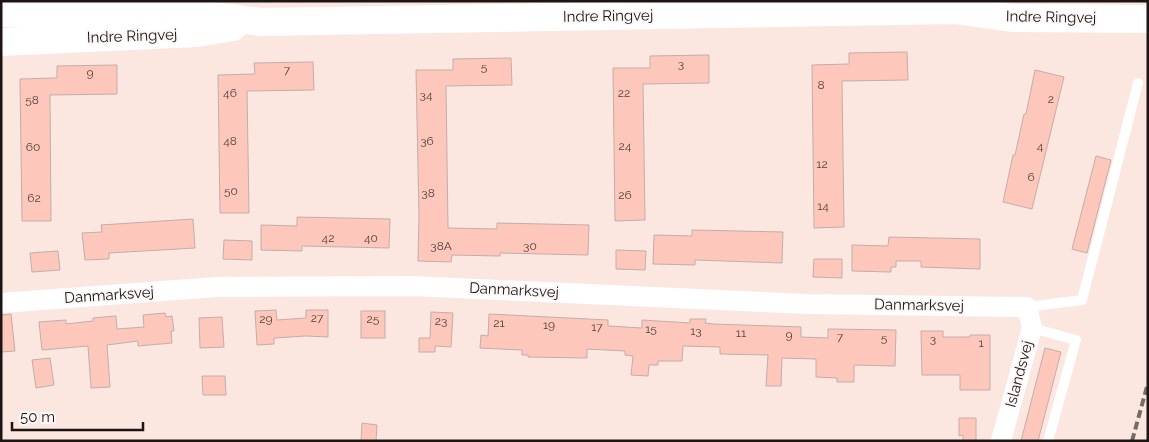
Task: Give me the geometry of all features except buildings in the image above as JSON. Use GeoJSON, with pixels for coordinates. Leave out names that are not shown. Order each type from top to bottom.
{"type":"FeatureCollection","features":[{"type":"Feature","properties":{"kind":"main road","name":"Indre Ringvej"},"geometry":{"type":"LineString","coordinates":[[955,10],[990,1]]}},
{"type":"Feature","properties":{"kind":"main road","name":"Indre Ringvej"},"geometry":{"type":"LineString","coordinates":[[1,13],[198,14],[261,22],[955,10],[1012,18],[1148,19]]}},
{"type":"Feature","properties":{"kind":"main road","name":"Indre Ringvej"},"geometry":{"type":"LineString","coordinates":[[1,42],[197,33],[261,22]]}},
{"type":"Feature","properties":{"kind":"street","name":"Danmarksvej"},"geometry":{"type":"LineString","coordinates":[[1,303],[216,287],[412,286],[807,304],[1027,307]]}},
{"type":"Feature","properties":{"kind":"street","name":"Islandsvej"},"geometry":{"type":"LineString","coordinates":[[1002,441],[1032,328],[1027,307]]}},
{"type":"Feature","properties":{"kind":"lane"},"geometry":{"type":"LineString","coordinates":[[1027,307],[1082,300],[1138,83]]}},
{"type":"Feature","properties":{"kind":"lane"},"geometry":{"type":"LineString","coordinates":[[1032,328],[1076,340],[1048,441]]}},
{"type":"Feature","properties":{"kind":"railway"},"geometry":{"type":"LineString","coordinates":[[1132,441],[1148,383]]}}]}
